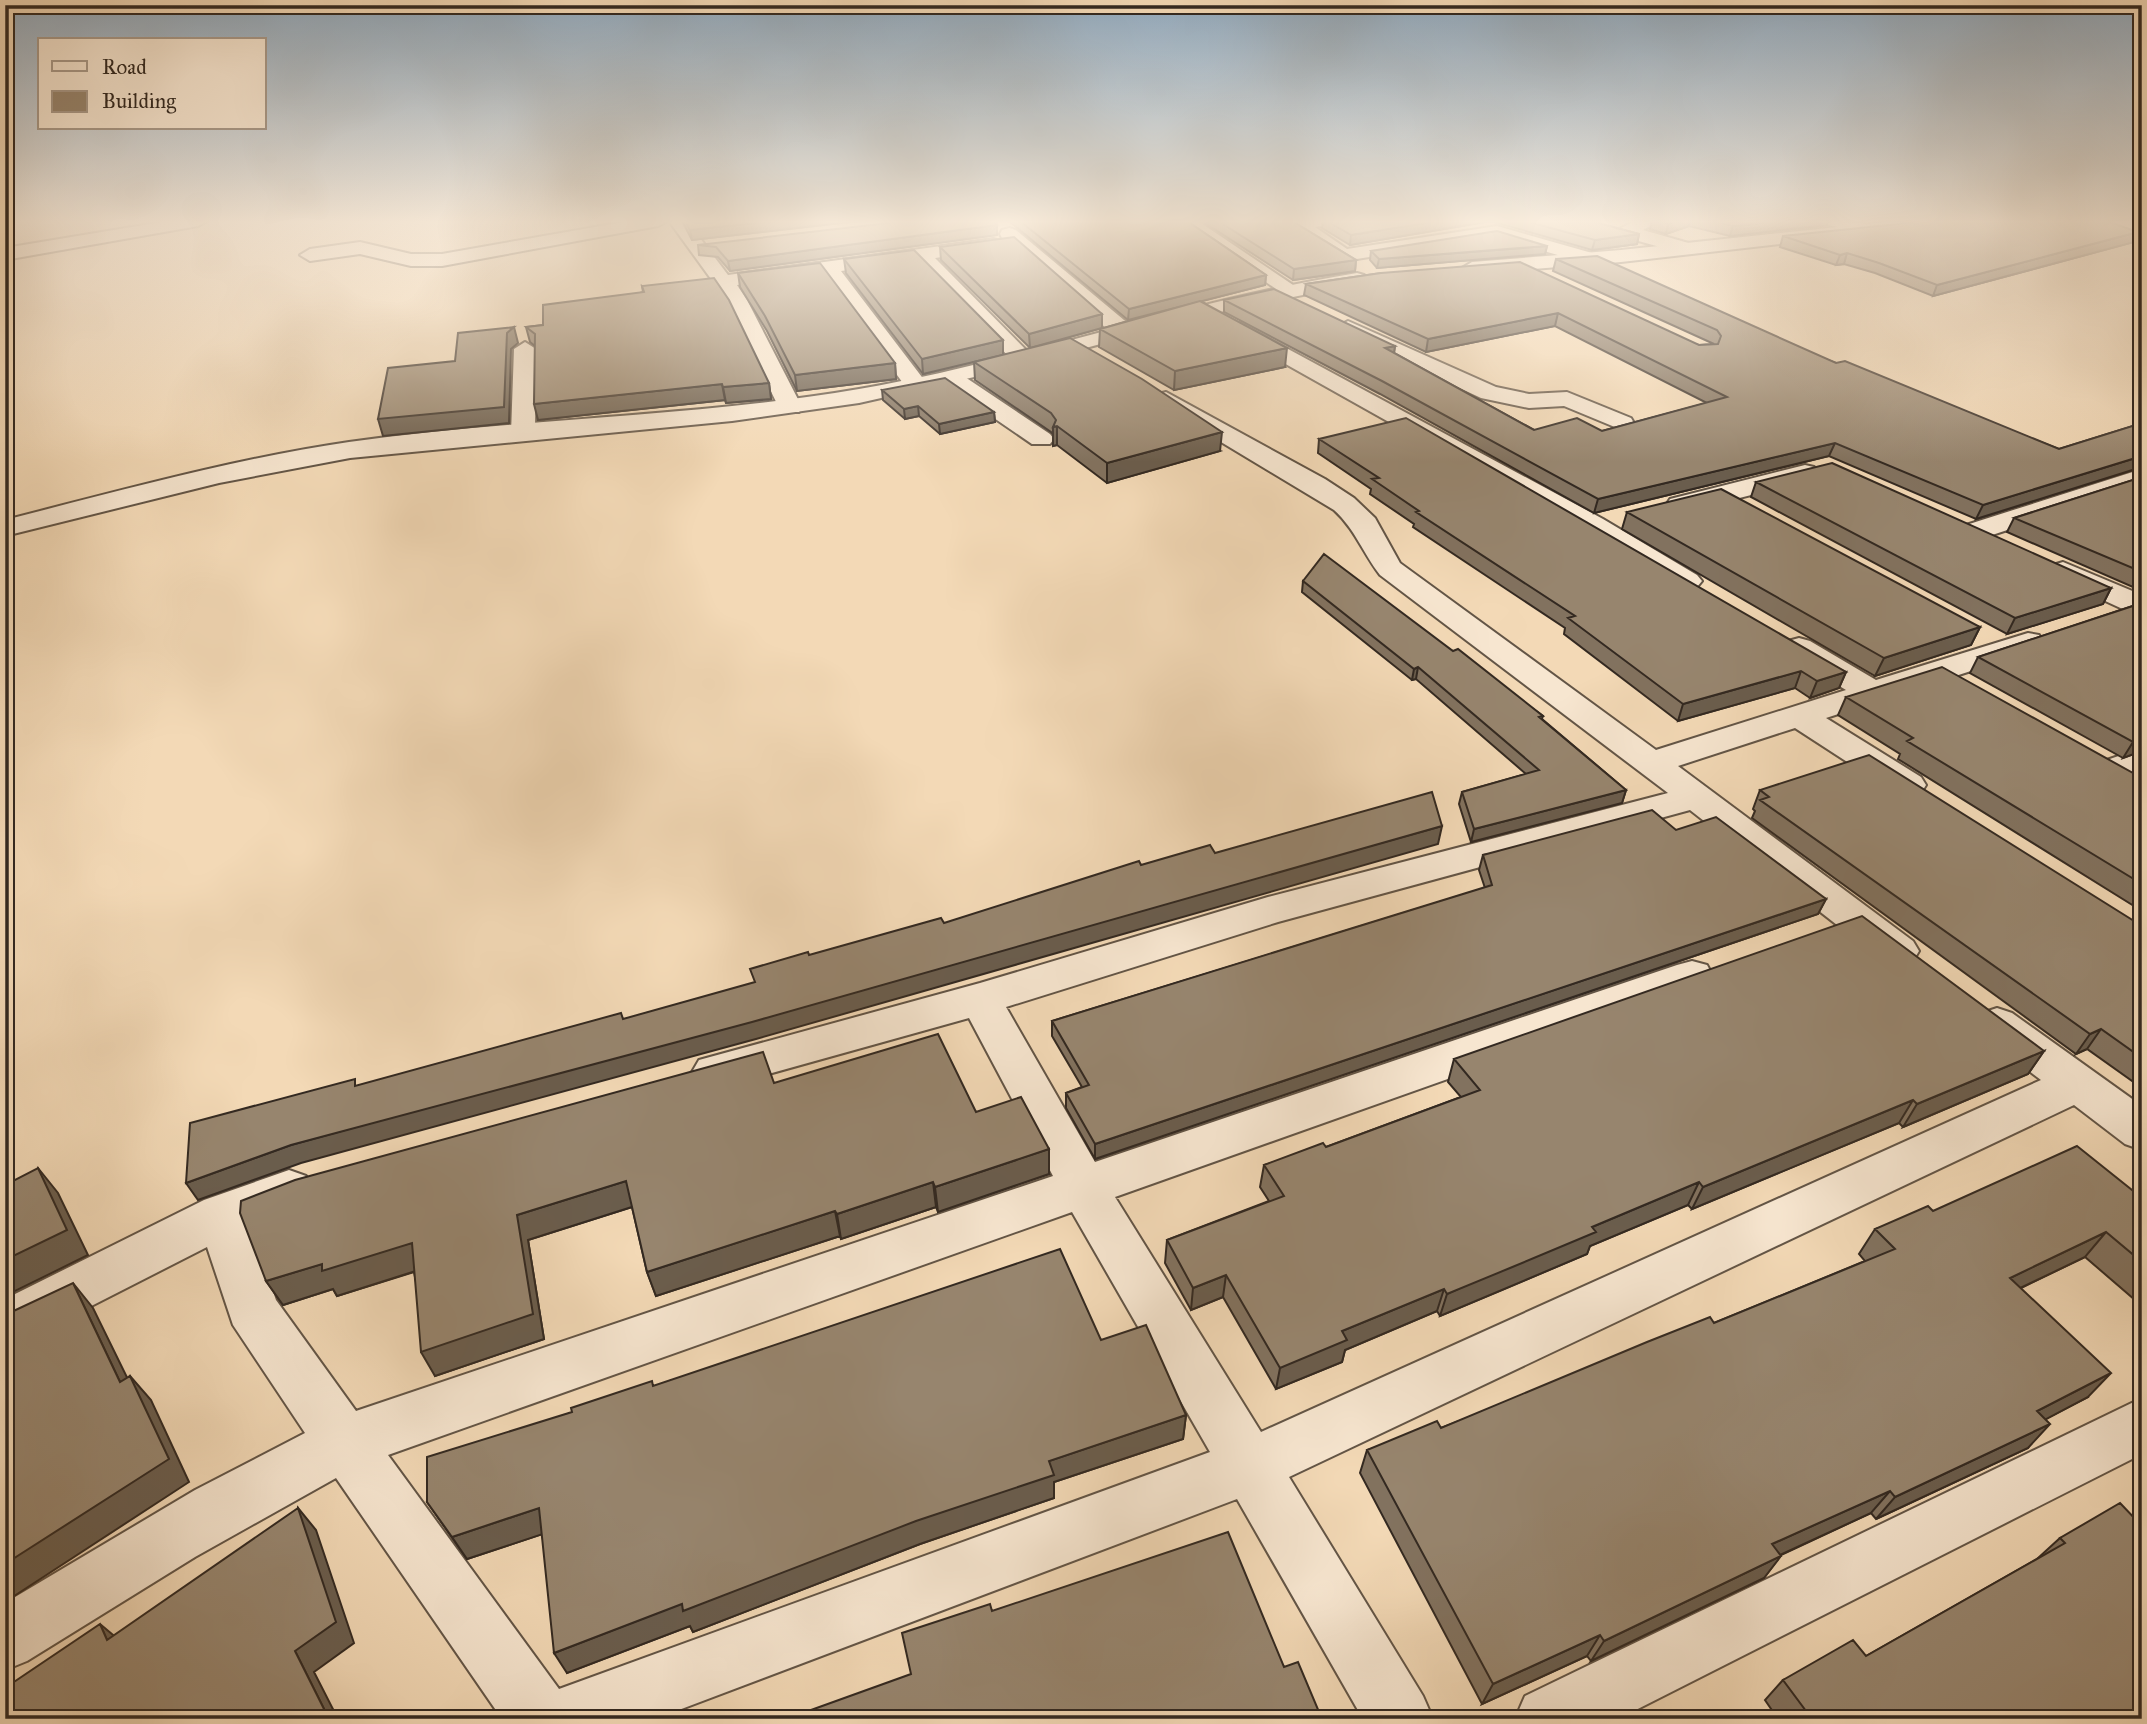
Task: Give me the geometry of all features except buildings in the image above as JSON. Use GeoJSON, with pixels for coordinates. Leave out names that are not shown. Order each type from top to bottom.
{"type":"FeatureCollection","features":[{"type":"Feature","properties":{"kind":"street"},"geometry":{"type":"LineString","coordinates":[[737,301],[790,407]]}},
{"type":"Feature","properties":{"kind":"street"},"geometry":{"type":"LineString","coordinates":[[854,301],[916,385]]}},
{"type":"Feature","properties":{"kind":"street"},"geometry":{"type":"LineString","coordinates":[[967,301],[1024,359]]}},
{"type":"Feature","properties":{"kind":"street"},"geometry":{"type":"LineString","coordinates":[[1088,301],[1122,330]]}},
{"type":"Feature","properties":{"kind":"street"},"geometry":{"type":"LineString","coordinates":[[5,528],[230,472],[299,458],[418,442],[790,407],[916,385],[1024,359],[1232,301]]}},
{"type":"Feature","properties":{"kind":"street"},"geometry":{"type":"LineString","coordinates":[[1299,301],[1309,308]]}},
{"type":"Feature","properties":{"kind":"street"},"geometry":{"type":"LineString","coordinates":[[1200,309],[1307,365],[1593,525],[1710,594]]}},
{"type":"Feature","properties":{"kind":"street"},"geometry":{"type":"LineString","coordinates":[[1333,320],[1489,393],[1530,401],[1567,399],[1622,423]]}},
{"type":"Feature","properties":{"kind":"street"},"geometry":{"type":"LineString","coordinates":[[1073,345],[1108,365]]}},
{"type":"Feature","properties":{"kind":"street"},"geometry":{"type":"LineString","coordinates":[[523,433],[525,349]]}},
{"type":"Feature","properties":{"kind":"street"},"geometry":{"type":"LineString","coordinates":[[951,378],[1041,439]]}},
{"type":"Feature","properties":{"kind":"street"},"geometry":{"type":"LineString","coordinates":[[1143,385],[1344,504],[1365,524],[1380,556],[1390,569],[1414,589],[1596,719],[1693,797],[1922,968]]}},
{"type":"Feature","properties":{"kind":"street"},"geometry":{"type":"LineString","coordinates":[[1593,525],[1831,468]]}},
{"type":"Feature","properties":{"kind":"street"},"geometry":{"type":"LineString","coordinates":[[2140,604],[1961,526],[2142,477]]}},
{"type":"Feature","properties":{"kind":"street"},"geometry":{"type":"LineString","coordinates":[[1723,495],[1759,515]]}},
{"type":"Feature","properties":{"kind":"street"},"geometry":{"type":"LineString","coordinates":[[2099,618],[2140,604]]}},
{"type":"Feature","properties":{"kind":"street"},"geometry":{"type":"LineString","coordinates":[[1971,630],[2007,649]]}},
{"type":"Feature","properties":{"kind":"street"},"geometry":{"type":"LineString","coordinates":[[1651,763],[2059,631]]}},
{"type":"Feature","properties":{"kind":"street"},"geometry":{"type":"LineString","coordinates":[[1780,636],[1873,692]]}},
{"type":"Feature","properties":{"kind":"street"},"geometry":{"type":"LineString","coordinates":[[1938,670],[1974,690]]}},
{"type":"Feature","properties":{"kind":"street"},"geometry":{"type":"LineString","coordinates":[[1798,715],[1936,802]]}},
{"type":"Feature","properties":{"kind":"street"},"geometry":{"type":"LineString","coordinates":[[680,1082],[980,999],[1268,911],[1693,797]]}},
{"type":"Feature","properties":{"kind":"street"},"geometry":{"type":"LineString","coordinates":[[1803,937],[1856,919]]}},
{"type":"Feature","properties":{"kind":"street"},"geometry":{"type":"LineString","coordinates":[[5,1639],[163,1541],[277,1476],[347,1442],[1738,960]]}},
{"type":"Feature","properties":{"kind":"street"},"geometry":{"type":"LineString","coordinates":[[980,999],[1084,1188],[1400,1719]]}},
{"type":"Feature","properties":{"kind":"street"},"geometry":{"type":"LineString","coordinates":[[1966,1001],[2142,1130]]}},
{"type":"Feature","properties":{"kind":"street"},"geometry":{"type":"LineString","coordinates":[[567,1719],[1248,1467],[2077,1084]]}},
{"type":"Feature","properties":{"kind":"street"},"geometry":{"type":"LineString","coordinates":[[5,1326],[222,1215],[328,1178]]}},
{"type":"Feature","properties":{"kind":"street"},"geometry":{"type":"LineString","coordinates":[[222,1215],[252,1308],[288,1364],[347,1442],[541,1719]]}},
{"type":"Feature","properties":{"kind":"street"},"geometry":{"type":"LineString","coordinates":[[1548,1719],[2142,1425]]}}]}
